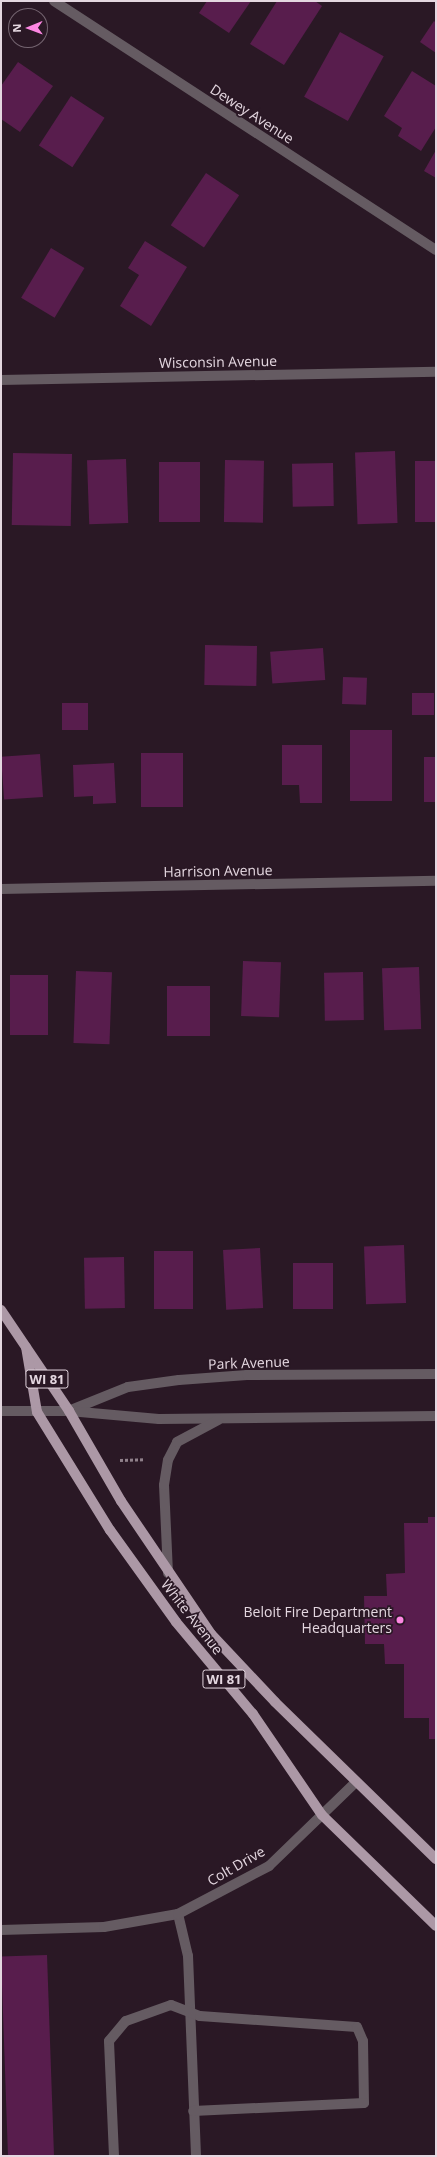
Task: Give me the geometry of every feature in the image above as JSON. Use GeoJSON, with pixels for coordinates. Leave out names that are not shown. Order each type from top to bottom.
{"type":"FeatureCollection","features":[{"type":"Feature","properties":{"kind":"main road","name":"White Avenue"},"geometry":{"type":"LineString","coordinates":[[1,1310],[69,1411],[168,1573],[212,1634],[356,1782],[436,1859]]}},
{"type":"Feature","properties":{"kind":"main road","name":"White Avenue"},"geometry":{"type":"LineString","coordinates":[[26,1347],[37,1412],[110,1530],[176,1622],[253,1714],[322,1815],[436,1926]]}},
{"type":"Feature","properties":{"kind":"street","name":"Dewey Avenue"},"geometry":{"type":"LineString","coordinates":[[54,1],[436,250]]}},
{"type":"Feature","properties":{"kind":"street","name":"Wisconsin Avenue"},"geometry":{"type":"LineString","coordinates":[[1,380],[436,372]]}},
{"type":"Feature","properties":{"kind":"street","name":"Harrison Avenue"},"geometry":{"type":"LineString","coordinates":[[1,889],[436,881]]}},
{"type":"Feature","properties":{"kind":"street","name":"Park Avenue"},"geometry":{"type":"LineString","coordinates":[[69,1411],[128,1387],[179,1380],[247,1375],[436,1374]]}},
{"type":"Feature","properties":{"kind":"street","name":"Park Avenue"},"geometry":{"type":"LineString","coordinates":[[1,1412],[69,1411],[159,1419],[436,1416]]}},
{"type":"Feature","properties":{"kind":"street"},"geometry":{"type":"LineString","coordinates":[[168,1573],[164,1485],[168,1460],[177,1442],[220,1418]]}},
{"type":"Feature","properties":{"kind":"street","name":"Colt Drive"},"geometry":{"type":"LineString","coordinates":[[1,1930],[104,1926],[178,1914],[270,1866],[356,1782]]}},
{"type":"Feature","properties":{"kind":"street"},"geometry":{"type":"LineString","coordinates":[[178,1914],[188,1956],[196,2156]]}},
{"type":"Feature","properties":{"kind":"street"},"geometry":{"type":"LineString","coordinates":[[114,2156],[109,2041],[126,2021],[171,2005],[191,2012],[357,2027],[363,2041],[364,2103],[193,2110]]}},
{"type":"Feature","properties":{"kind":"path"},"geometry":{"type":"LineString","coordinates":[[115,1461],[145,1459]]}},
{"type":"Feature","properties":{"kind":"building"},"geometry":{"type":"Polygon","coordinates":[[[207,1],[251,1],[229,33],[199,13],[207,1]]]}},
{"type":"Feature","properties":{"kind":"building"},"geometry":{"type":"Polygon","coordinates":[[[277,1],[315,1],[322,6],[284,65],[250,44],[277,1]]]}},
{"type":"Feature","properties":{"kind":"building"},"geometry":{"type":"Polygon","coordinates":[[[434,21],[436,23],[436,53],[420,42],[434,21]]]}},
{"type":"Feature","properties":{"kind":"building"},"geometry":{"type":"Polygon","coordinates":[[[340,32],[384,56],[348,121],[304,97],[340,32]]]}},
{"type":"Feature","properties":{"kind":"building"},"geometry":{"type":"Polygon","coordinates":[[[18,62],[53,86],[20,132],[1,119],[1,86],[18,62]]]}},
{"type":"Feature","properties":{"kind":"building"},"geometry":{"type":"Polygon","coordinates":[[[412,71],[436,86],[436,127],[421,151],[398,136],[402,128],[384,116],[412,71]]]}},
{"type":"Feature","properties":{"kind":"building"},"geometry":{"type":"Polygon","coordinates":[[[71,96],[105,118],[72,167],[39,145],[71,96]]]}},
{"type":"Feature","properties":{"kind":"building"},"geometry":{"type":"Polygon","coordinates":[[[436,150],[436,178],[424,171],[436,150]]]}},
{"type":"Feature","properties":{"kind":"building"},"geometry":{"type":"Polygon","coordinates":[[[206,173],[239,195],[204,248],[171,225],[206,173]]]}},
{"type":"Feature","properties":{"kind":"building"},"geometry":{"type":"Polygon","coordinates":[[[145,241],[187,267],[151,326],[120,306],[139,275],[128,268],[145,241]]]}},
{"type":"Feature","properties":{"kind":"building"},"geometry":{"type":"Polygon","coordinates":[[[51,248],[84,268],[55,318],[21,298],[51,248]]]}},
{"type":"Feature","properties":{"kind":"building"},"geometry":{"type":"Polygon","coordinates":[[[395,451],[398,523],[358,524],[355,452],[395,451]]]}},
{"type":"Feature","properties":{"kind":"building"},"geometry":{"type":"Polygon","coordinates":[[[13,453],[72,454],[71,526],[12,525],[13,453]]]}},
{"type":"Feature","properties":{"kind":"building"},"geometry":{"type":"Polygon","coordinates":[[[126,459],[128,523],[89,524],[87,460],[126,459]]]}},
{"type":"Feature","properties":{"kind":"building"},"geometry":{"type":"Polygon","coordinates":[[[225,460],[264,461],[263,523],[224,522],[225,460]]]}},
{"type":"Feature","properties":{"kind":"building"},"geometry":{"type":"Polygon","coordinates":[[[415,461],[436,461],[436,522],[415,522],[415,461]]]}},
{"type":"Feature","properties":{"kind":"building"},"geometry":{"type":"Polygon","coordinates":[[[159,462],[200,462],[200,522],[159,522],[159,462]]]}},
{"type":"Feature","properties":{"kind":"building"},"geometry":{"type":"Polygon","coordinates":[[[333,463],[334,506],[293,507],[292,464],[333,463]]]}},
{"type":"Feature","properties":{"kind":"building"},"geometry":{"type":"Polygon","coordinates":[[[205,645],[257,646],[256,686],[204,685],[205,645]]]}},
{"type":"Feature","properties":{"kind":"building"},"geometry":{"type":"Polygon","coordinates":[[[323,648],[325,680],[272,684],[270,652],[323,648]]]}},
{"type":"Feature","properties":{"kind":"building"},"geometry":{"type":"Polygon","coordinates":[[[343,677],[367,678],[366,705],[342,704],[343,677]]]}},
{"type":"Feature","properties":{"kind":"building"},"geometry":{"type":"Polygon","coordinates":[[[412,693],[434,693],[434,715],[412,715],[412,693]]]}},
{"type":"Feature","properties":{"kind":"building"},"geometry":{"type":"Polygon","coordinates":[[[62,703],[88,703],[88,730],[62,730],[62,703]]]}},
{"type":"Feature","properties":{"kind":"building"},"geometry":{"type":"Polygon","coordinates":[[[350,730],[392,730],[392,801],[350,801],[350,730]]]}},
{"type":"Feature","properties":{"kind":"building"},"geometry":{"type":"Polygon","coordinates":[[[282,745],[322,745],[322,803],[300,803],[299,785],[282,785],[282,745]]]}},
{"type":"Feature","properties":{"kind":"building"},"geometry":{"type":"Polygon","coordinates":[[[141,753],[183,753],[183,807],[141,807],[141,753]]]}},
{"type":"Feature","properties":{"kind":"building"},"geometry":{"type":"Polygon","coordinates":[[[40,754],[43,797],[4,800],[1,757],[40,754]]]}},
{"type":"Feature","properties":{"kind":"building"},"geometry":{"type":"Polygon","coordinates":[[[424,757],[436,757],[436,802],[424,802],[424,757]]]}},
{"type":"Feature","properties":{"kind":"building"},"geometry":{"type":"Polygon","coordinates":[[[114,763],[116,803],[93,804],[93,796],[74,797],[73,765],[114,763]]]}},
{"type":"Feature","properties":{"kind":"building"},"geometry":{"type":"Polygon","coordinates":[[[243,961],[281,962],[279,1017],[241,1016],[243,961]]]}},
{"type":"Feature","properties":{"kind":"building"},"geometry":{"type":"Polygon","coordinates":[[[419,967],[421,1029],[384,1030],[382,968],[419,967]]]}},
{"type":"Feature","properties":{"kind":"building"},"geometry":{"type":"Polygon","coordinates":[[[76,971],[112,972],[109,1044],[73,1043],[76,971]]]}},
{"type":"Feature","properties":{"kind":"building"},"geometry":{"type":"Polygon","coordinates":[[[363,972],[364,1020],[325,1021],[324,973],[363,972]]]}},
{"type":"Feature","properties":{"kind":"building"},"geometry":{"type":"Polygon","coordinates":[[[10,975],[48,975],[48,1035],[10,1035],[10,975]]]}},
{"type":"Feature","properties":{"kind":"building"},"geometry":{"type":"Polygon","coordinates":[[[167,986],[210,986],[210,1036],[167,1036],[167,986]]]}},
{"type":"Feature","properties":{"kind":"building"},"geometry":{"type":"Polygon","coordinates":[[[404,1245],[406,1303],[366,1304],[364,1246],[404,1245]]]}},
{"type":"Feature","properties":{"kind":"building"},"geometry":{"type":"Polygon","coordinates":[[[260,1248],[263,1308],[226,1310],[223,1250],[260,1248]]]}},
{"type":"Feature","properties":{"kind":"building"},"geometry":{"type":"Polygon","coordinates":[[[154,1251],[193,1251],[193,1309],[154,1309],[154,1251]]]}},
{"type":"Feature","properties":{"kind":"building"},"geometry":{"type":"Polygon","coordinates":[[[124,1257],[125,1308],[85,1309],[84,1258],[124,1257]]]}},
{"type":"Feature","properties":{"kind":"building"},"geometry":{"type":"Polygon","coordinates":[[[293,1263],[333,1263],[333,1309],[293,1309],[293,1263]]]}},
{"type":"Feature","properties":{"kind":"building","name":"Beloit Fire Department Headquarters"},"geometry":{"type":"Polygon","coordinates":[[[428,1517],[436,1517],[436,1739],[429,1739],[429,1718],[404,1718],[404,1664],[385,1664],[384,1644],[365,1644],[364,1596],[387,1596],[386,1574],[405,1573],[404,1523],[428,1523],[428,1517]]]}},
{"type":"Feature","properties":{"kind":"building"},"geometry":{"type":"Polygon","coordinates":[[[47,1955],[54,2156],[8,2156],[1,1957],[47,1955]]]}},
{"type":"Feature","properties":{"kind":"place","name":"Beloit Fire Department Headquarters"},"geometry":{"type":"Point","coordinates":[400,1620]}}]}
